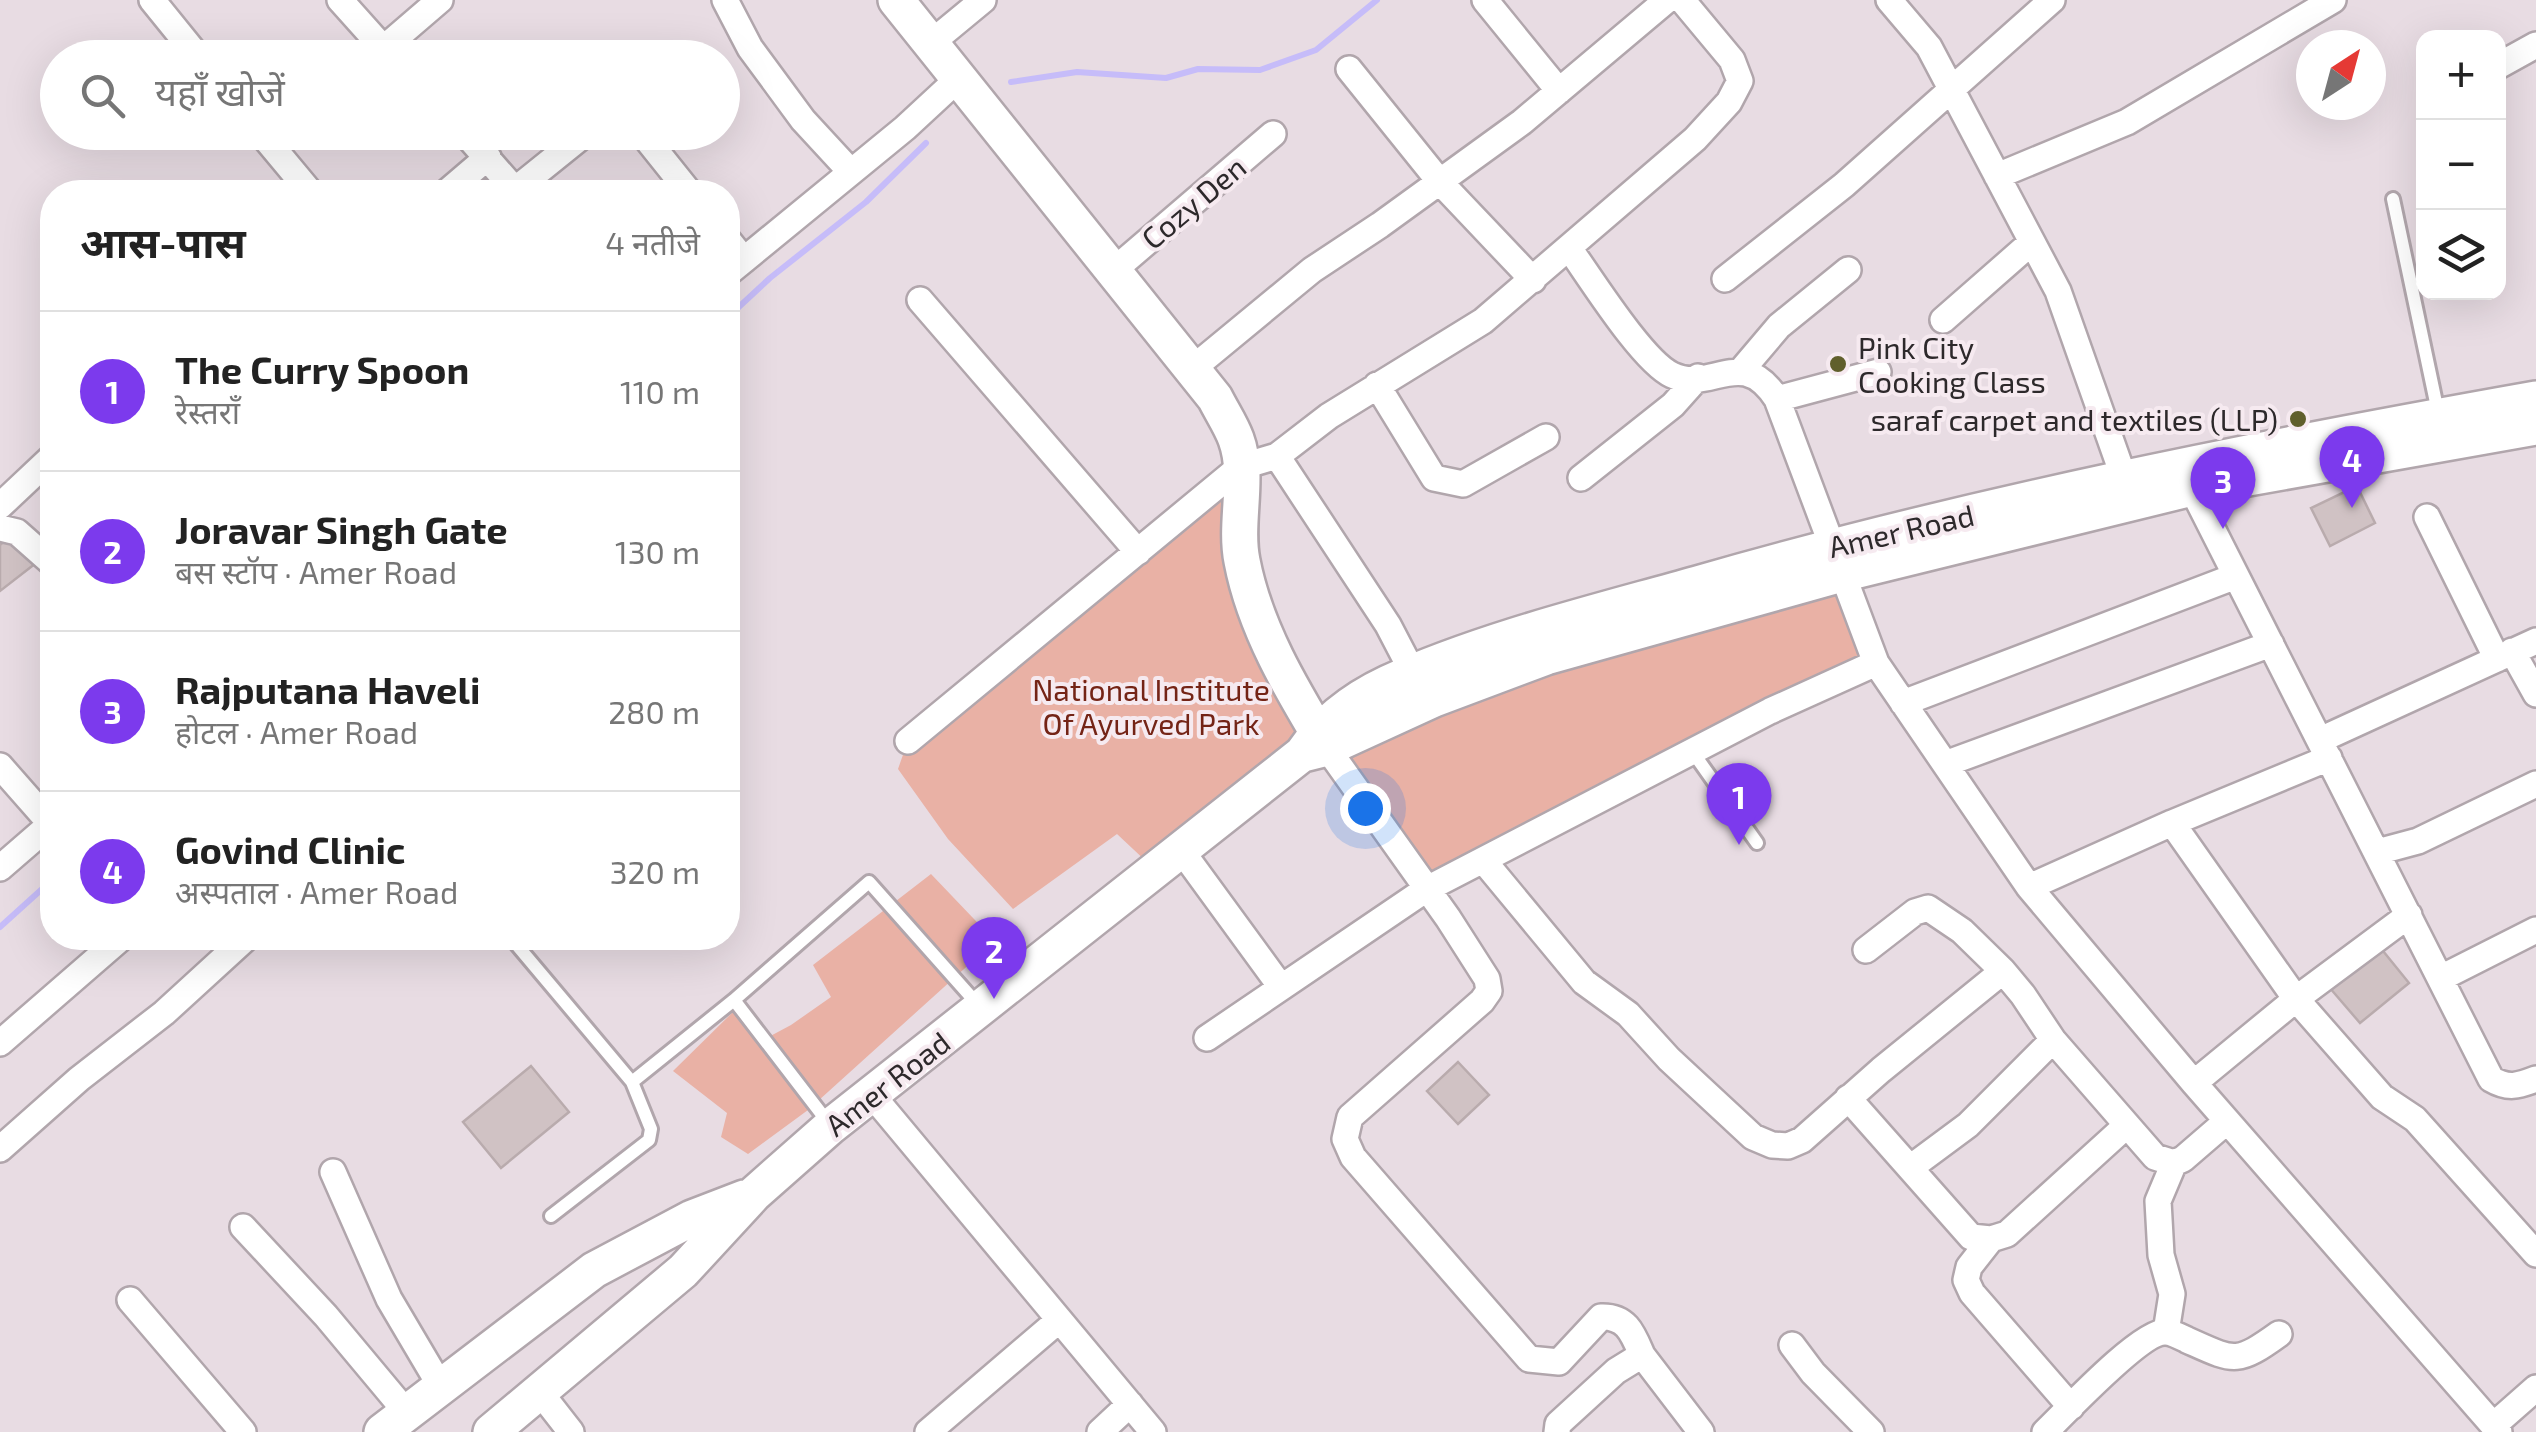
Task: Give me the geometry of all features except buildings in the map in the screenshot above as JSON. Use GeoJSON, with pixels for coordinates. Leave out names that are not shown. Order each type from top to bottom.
{"type":"FeatureCollection","features":[{"type":"Feature","properties":{"kind":"main road"},"geometry":{"type":"LineString","coordinates":[[896,0],[1215,398],[1238,441],[1240,556],[1251,604],[1315,745]]}},
{"type":"Feature","properties":{"kind":"main road","name":"Amer Road"},"geometry":{"type":"LineString","coordinates":[[491,1432],[683,1272],[754,1194],[831,1126],[1315,745],[1352,704],[1462,654],[1603,610],[1836,560],[2439,416],[2536,399]]}},
{"type":"Feature","properties":{"kind":"main road","name":"Amer Road"},"geometry":{"type":"LineString","coordinates":[[1315,745],[1546,656],[1836,560],[2124,478],[2186,477],[2536,427]]}},
{"type":"Feature","properties":{"kind":"main road"},"geometry":{"type":"LineString","coordinates":[[394,1423],[594,1270],[692,1218],[754,1194]]}},
{"type":"Feature","properties":{"kind":"street"},"geometry":{"type":"LineString","coordinates":[[152,0],[184,40]]}},
{"type":"Feature","properties":{"kind":"street"},"geometry":{"type":"LineString","coordinates":[[340,0],[376,40]]}},
{"type":"Feature","properties":{"kind":"street"},"geometry":{"type":"LineString","coordinates":[[401,40],[440,0]]}},
{"type":"Feature","properties":{"kind":"street"},"geometry":{"type":"LineString","coordinates":[[724,0],[760,62],[803,120],[851,172]]}},
{"type":"Feature","properties":{"kind":"street"},"geometry":{"type":"LineString","coordinates":[[931,44],[983,0]]}},
{"type":"Feature","properties":{"kind":"street"},"geometry":{"type":"LineString","coordinates":[[1485,0],[1559,91]]}},
{"type":"Feature","properties":{"kind":"street"},"geometry":{"type":"LineString","coordinates":[[1192,369],[1312,270],[1440,182],[1559,91],[1667,0]]}},
{"type":"Feature","properties":{"kind":"street"},"geometry":{"type":"LineString","coordinates":[[908,742],[1240,468],[1277,456],[1328,416],[1484,321],[1695,139],[1729,102],[1740,81],[1732,60],[1682,0]]}},
{"type":"Feature","properties":{"kind":"street"},"geometry":{"type":"LineString","coordinates":[[1889,0],[1929,47],[2058,290],[2124,478]]}},
{"type":"Feature","properties":{"kind":"street"},"geometry":{"type":"LineString","coordinates":[[1726,279],[1844,185],[2052,0]]}},
{"type":"Feature","properties":{"kind":"street"},"geometry":{"type":"LineString","coordinates":[[1997,176],[2127,122],[2333,0]]}},
{"type":"Feature","properties":{"kind":"street"},"geometry":{"type":"LineString","coordinates":[[2506,62],[2536,45]]}},
{"type":"Feature","properties":{"kind":"street"},"geometry":{"type":"LineString","coordinates":[[1349,70],[1440,182],[1533,280]]}},
{"type":"Feature","properties":{"kind":"street"},"geometry":{"type":"LineString","coordinates":[[740,253],[964,84]]}},
{"type":"Feature","properties":{"kind":"street","name":"Cozy Den"},"geometry":{"type":"LineString","coordinates":[[1113,270],[1273,134]]}},
{"type":"Feature","properties":{"kind":"street"},"geometry":{"type":"LineString","coordinates":[[275,150],[300,180]]}},
{"type":"Feature","properties":{"kind":"street"},"geometry":{"type":"LineString","coordinates":[[481,150],[507,180]]}},
{"type":"Feature","properties":{"kind":"street"},"geometry":{"type":"LineString","coordinates":[[526,180],[564,150]]}},
{"type":"Feature","properties":{"kind":"street"},"geometry":{"type":"LineString","coordinates":[[656,150],[680,180]]}},
{"type":"Feature","properties":{"kind":"street"},"geometry":{"type":"LineString","coordinates":[[461,180],[488,157]]}},
{"type":"Feature","properties":{"kind":"street"},"geometry":{"type":"LineString","coordinates":[[1943,320],[2032,242]]}},
{"type":"Feature","properties":{"kind":"street"},"geometry":{"type":"LineString","coordinates":[[1568,248],[1652,360],[1672,376],[1740,372],[1755,375],[1767,385],[1776,399],[1876,663],[2029,887],[2194,1083],[2496,1429],[2536,1388]]}},
{"type":"Feature","properties":{"kind":"street"},"geometry":{"type":"LineString","coordinates":[[1740,372],[1779,326],[1848,270]]}},
{"type":"Feature","properties":{"kind":"street"},"geometry":{"type":"LineString","coordinates":[[920,300],[1138,552]]}},
{"type":"Feature","properties":{"kind":"street"},"geometry":{"type":"LineString","coordinates":[[1776,399],[1878,372]]}},
{"type":"Feature","properties":{"kind":"street"},"geometry":{"type":"LineString","coordinates":[[1581,478],[1673,405],[1698,377]]}},
{"type":"Feature","properties":{"kind":"street"},"geometry":{"type":"LineString","coordinates":[[1378,385],[1434,478],[1446,482],[1463,484],[1546,437]]}},
{"type":"Feature","properties":{"kind":"street"},"geometry":{"type":"LineString","coordinates":[[1277,456],[1388,626],[1414,674]]}},
{"type":"Feature","properties":{"kind":"street"},"geometry":{"type":"LineString","coordinates":[[0,506],[40,468]]}},
{"type":"Feature","properties":{"kind":"street"},"geometry":{"type":"LineString","coordinates":[[2186,477],[2491,1078],[2502,1085],[2518,1086],[2536,1079]]}},
{"type":"Feature","properties":{"kind":"street"},"geometry":{"type":"LineString","coordinates":[[2427,517],[2515,650],[2536,694]]}},
{"type":"Feature","properties":{"kind":"street"},"geometry":{"type":"LineString","coordinates":[[0,528],[17,532],[40,552]]}},
{"type":"Feature","properties":{"kind":"street"},"geometry":{"type":"LineString","coordinates":[[1903,702],[2236,576]]}},
{"type":"Feature","properties":{"kind":"street"},"geometry":{"type":"LineString","coordinates":[[1945,764],[2271,644]]}},
{"type":"Feature","properties":{"kind":"street"},"geometry":{"type":"LineString","coordinates":[[2029,887],[2324,749],[2515,650]]}},
{"type":"Feature","properties":{"kind":"street"},"geometry":{"type":"LineString","coordinates":[[1207,1038],[1425,890],[1692,751],[1876,663]]}},
{"type":"Feature","properties":{"kind":"street"},"geometry":{"type":"LineString","coordinates":[[1315,745],[1468,948],[1486,979],[1488,991],[1482,1001],[1350,1118],[1346,1139],[1353,1157],[1529,1359],[1559,1362],[1601,1317],[1616,1317],[1626,1324],[1642,1355],[1701,1432]]}},
{"type":"Feature","properties":{"kind":"street"},"geometry":{"type":"LineString","coordinates":[[0,766],[40,810]]}},
{"type":"Feature","properties":{"kind":"street"},"geometry":{"type":"LineString","coordinates":[[2377,852],[2418,842],[2536,784]]}},
{"type":"Feature","properties":{"kind":"street"},"geometry":{"type":"LineString","coordinates":[[2172,823],[2296,999],[2382,1097],[2415,1119],[2536,1254]]}},
{"type":"Feature","properties":{"kind":"street"},"geometry":{"type":"LineString","coordinates":[[0,868],[40,833]]}},
{"type":"Feature","properties":{"kind":"street"},"geometry":{"type":"LineString","coordinates":[[1180,850],[1281,987]]}},
{"type":"Feature","properties":{"kind":"street"},"geometry":{"type":"LineString","coordinates":[[1483,860],[1584,982],[1628,1014],[1668,1059],[1753,1137],[1772,1145],[1788,1146],[1802,1140],[2003,971]]}},
{"type":"Feature","properties":{"kind":"street"},"geometry":{"type":"LineString","coordinates":[[1866,950],[1915,912],[1928,908],[1962,931],[2003,971],[2053,1040],[2155,1157],[2174,1163],[2184,1160],[2226,1120]]}},
{"type":"Feature","properties":{"kind":"street"},"geometry":{"type":"LineString","coordinates":[[2194,1083],[2296,999],[2409,915]]}},
{"type":"Feature","properties":{"kind":"street"},"geometry":{"type":"LineString","coordinates":[[2441,978],[2536,930]]}},
{"type":"Feature","properties":{"kind":"street"},"geometry":{"type":"LineString","coordinates":[[0,1043],[106,950]]}},
{"type":"Feature","properties":{"kind":"street"},"geometry":{"type":"LineString","coordinates":[[0,1149],[79,1079],[164,1013],[233,950]]}},
{"type":"Feature","properties":{"kind":"street"},"geometry":{"type":"LineString","coordinates":[[1910,1168],[1968,1125],[2053,1040]]}},
{"type":"Feature","properties":{"kind":"street"},"geometry":{"type":"LineString","coordinates":[[872,1095],[1153,1432]]}},
{"type":"Feature","properties":{"kind":"street"},"geometry":{"type":"LineString","coordinates":[[1848,1098],[1971,1236],[1991,1239],[2007,1234],[2127,1125]]}},
{"type":"Feature","properties":{"kind":"street"},"geometry":{"type":"LineString","coordinates":[[2166,1332],[2172,1294],[2161,1255],[2158,1201],[2174,1163]]}},
{"type":"Feature","properties":{"kind":"street"},"geometry":{"type":"LineString","coordinates":[[333,1172],[389,1299],[441,1388]]}},
{"type":"Feature","properties":{"kind":"street"},"geometry":{"type":"LineString","coordinates":[[243,1226],[326,1316],[394,1423]]}},
{"type":"Feature","properties":{"kind":"street"},"geometry":{"type":"LineString","coordinates":[[1991,1239],[1970,1267],[1966,1280],[1972,1293],[2071,1407]]}},
{"type":"Feature","properties":{"kind":"street"},"geometry":{"type":"LineString","coordinates":[[130,1300],[242,1432]]}},
{"type":"Feature","properties":{"kind":"street"},"geometry":{"type":"LineString","coordinates":[[928,1432],[1060,1320]]}},
{"type":"Feature","properties":{"kind":"street"},"geometry":{"type":"LineString","coordinates":[[2044,1432],[2150,1336],[2166,1332],[2224,1356],[2240,1358],[2280,1334]]}},
{"type":"Feature","properties":{"kind":"street"},"geometry":{"type":"LineString","coordinates":[[1792,1344],[1813,1374],[1871,1432]]}},
{"type":"Feature","properties":{"kind":"street"},"geometry":{"type":"LineString","coordinates":[[1557,1432],[1558,1424],[1616,1371],[1642,1355]]}},
{"type":"Feature","properties":{"kind":"street"},"geometry":{"type":"LineString","coordinates":[[539,1392],[571,1432]]}},
{"type":"Feature","properties":{"kind":"street"},"geometry":{"type":"LineString","coordinates":[[1100,1432],[1130,1404]]}},
{"type":"Feature","properties":{"kind":"lane"},"geometry":{"type":"LineString","coordinates":[[2392,199],[2439,416]]}},
{"type":"Feature","properties":{"kind":"lane"},"geometry":{"type":"LineString","coordinates":[[1692,751],[1757,843]]}},
{"type":"Feature","properties":{"kind":"lane"},"geometry":{"type":"LineString","coordinates":[[632,1082],[734,1000],[869,882],[982,1009]]}},
{"type":"Feature","properties":{"kind":"lane"},"geometry":{"type":"LineString","coordinates":[[521,950],[632,1082],[651,1130],[649,1140],[551,1216]]}},
{"type":"Feature","properties":{"kind":"lane"},"geometry":{"type":"LineString","coordinates":[[734,1000],[831,1126]]}},
{"type":"Feature","properties":{"kind":"green space","name":"National Institute Of Ayurved Park"},"geometry":{"type":"Polygon","coordinates":[[[1232,484],[1306,740],[1149,864],[1117,834],[1013,909],[948,839],[898,769],[905,749],[1232,484]]]}},
{"type":"Feature","properties":{"kind":"green space"},"geometry":{"type":"Polygon","coordinates":[[[1839,582],[1868,657],[1427,882],[1342,757],[1434,706],[1839,582]]]}},
{"type":"Feature","properties":{"kind":"green space"},"geometry":{"type":"Polygon","coordinates":[[[931,874],[995,941],[808,1110],[748,1154],[721,1137],[727,1113],[673,1071],[736,1009],[761,1041],[831,997],[813,965],[931,874]]]}},
{"type":"Feature","properties":{"kind":"waterway"},"geometry":{"type":"LineString","coordinates":[[1011,82],[1077,72],[1166,78],[1198,69],[1260,70],[1316,50],[1377,0]]}},
{"type":"Feature","properties":{"kind":"waterway"},"geometry":{"type":"LineString","coordinates":[[740,306],[866,202],[926,143]]}},
{"type":"Feature","properties":{"kind":"waterway"},"geometry":{"type":"LineString","coordinates":[[0,927],[40,891]]}},
{"type":"Feature","properties":{"kind":"place","name":"Pink City Cooking Class"},"geometry":{"type":"Point","coordinates":[1838,364]}},
{"type":"Feature","properties":{"kind":"place","name":"saraf carpet and textiles (LLP)"},"geometry":{"type":"Point","coordinates":[2298,419]}},
{"type":"Feature","properties":{"kind":"place","name":"Govind Clinic"},"geometry":{"type":"Point","coordinates":[2352,508]}},
{"type":"Feature","properties":{"kind":"place","name":"Rajputana Haveli"},"geometry":{"type":"Point","coordinates":[2223,529]}},
{"type":"Feature","properties":{"kind":"place","name":"The Curry Spoon"},"geometry":{"type":"Point","coordinates":[1739,845]}},
{"type":"Feature","properties":{"kind":"place","name":"Joravar Singh Gate"},"geometry":{"type":"Point","coordinates":[994,999]}}]}
